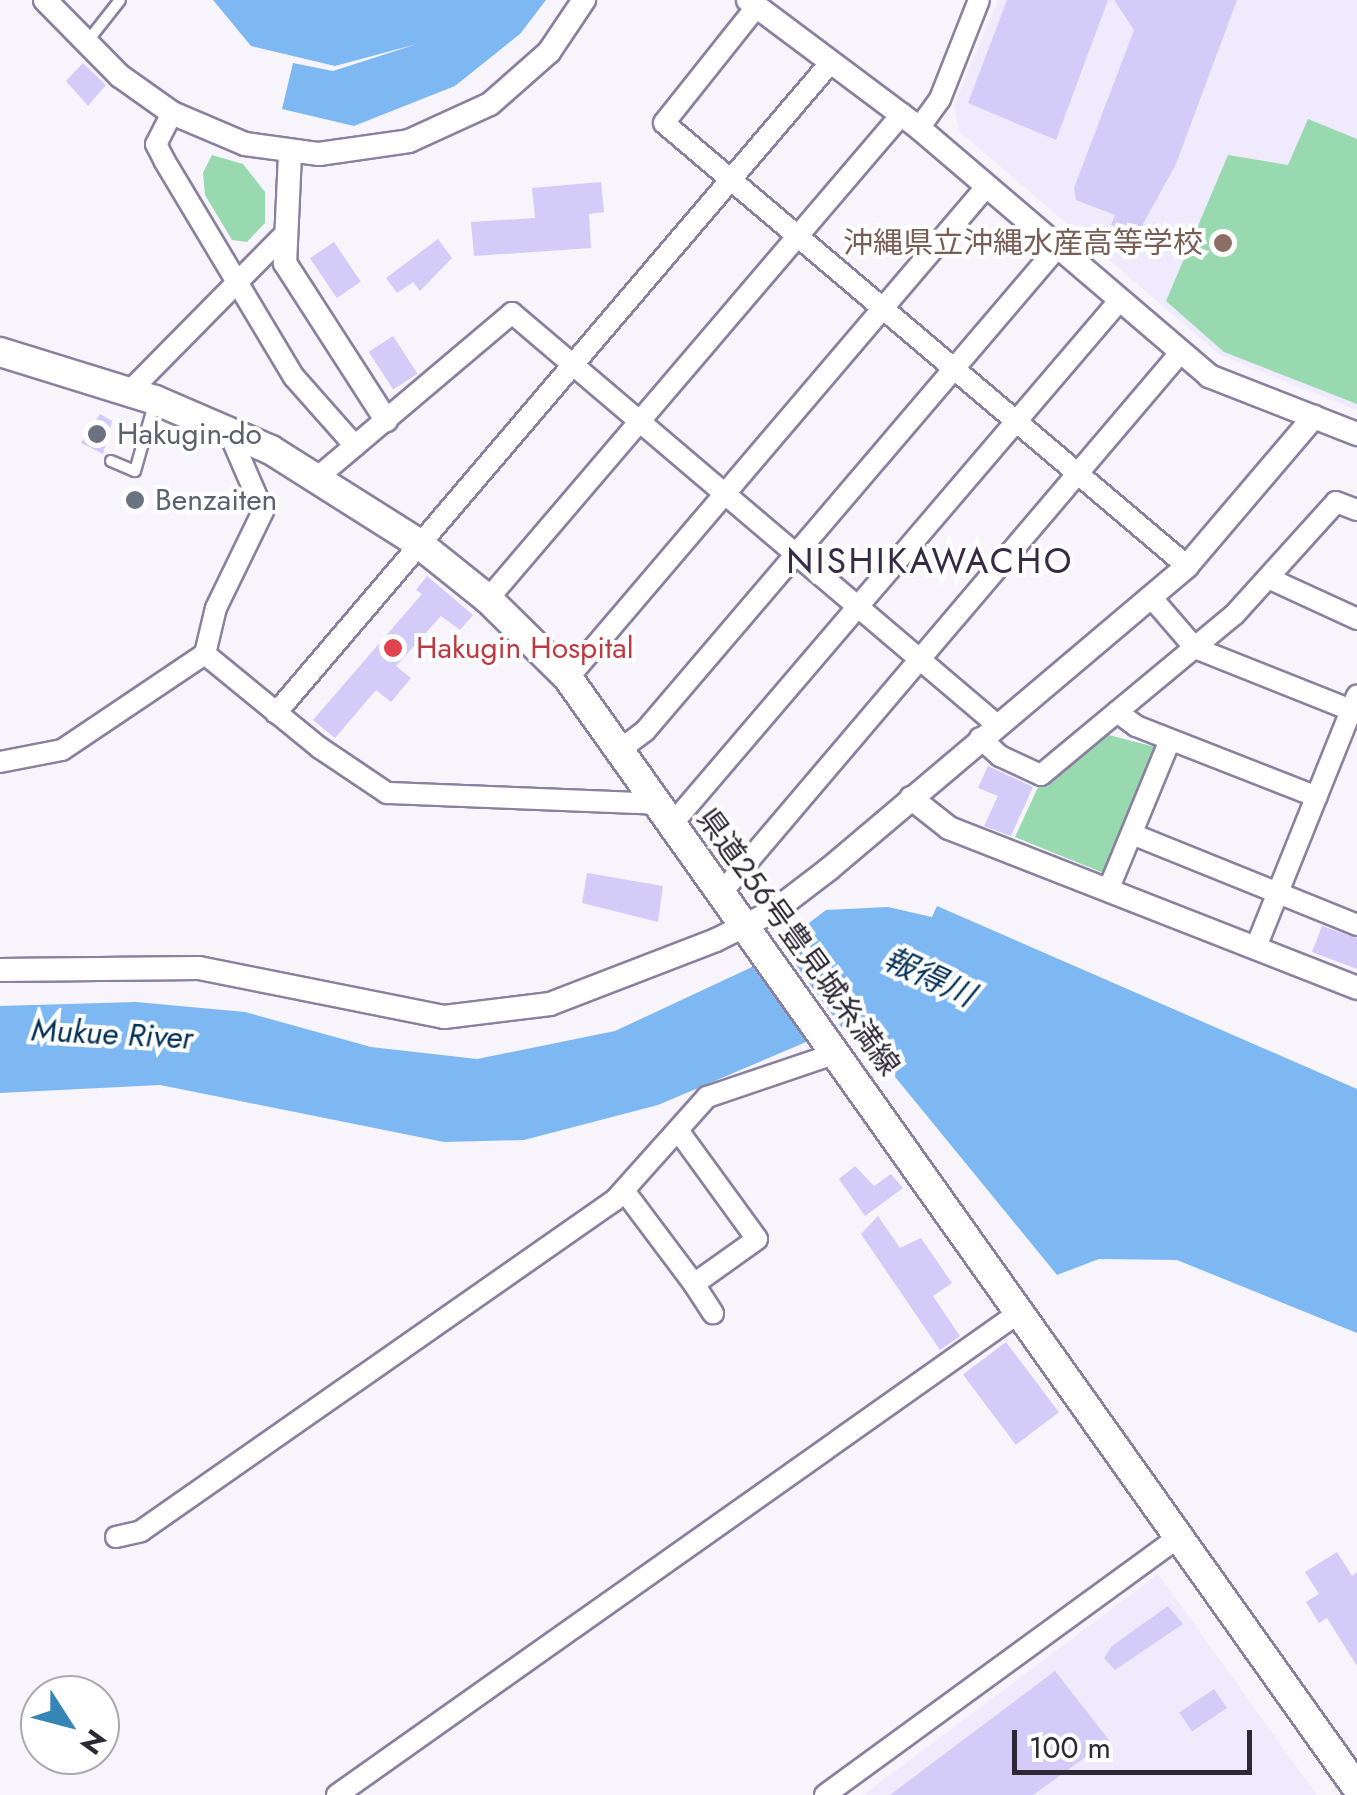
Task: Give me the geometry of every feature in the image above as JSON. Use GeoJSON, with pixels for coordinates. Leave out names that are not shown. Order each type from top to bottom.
{"type":"FeatureCollection","features":[{"type":"Feature","properties":{"kind":"main road","name":"県道256号豊見城糸満線"},"geometry":{"type":"LineString","coordinates":[[0,352],[227,428],[318,477],[418,543],[488,598],[568,678],[1357,1788]]}},
{"type":"Feature","properties":{"kind":"street"},"geometry":{"type":"LineString","coordinates":[[45,0],[87,42],[172,113],[229,138],[290,154],[378,148],[462,120],[527,75],[584,0]]}},
{"type":"Feature","properties":{"kind":"street"},"geometry":{"type":"LineString","coordinates":[[488,598],[798,236],[910,121],[940,99],[979,0]]}},
{"type":"Feature","properties":{"kind":"street"},"geometry":{"type":"LineString","coordinates":[[1187,566],[664,123],[753,3],[910,121],[1208,376],[1357,434]]}},
{"type":"Feature","properties":{"kind":"street"},"geometry":{"type":"LineString","coordinates":[[276,712],[830,62]]}},
{"type":"Feature","properties":{"kind":"street"},"geometry":{"type":"LineString","coordinates":[[172,113],[156,144],[294,377],[356,446]]}},
{"type":"Feature","properties":{"kind":"street"},"geometry":{"type":"LineString","coordinates":[[290,154],[281,238],[284,263],[386,420]]}},
{"type":"Feature","properties":{"kind":"street"},"geometry":{"type":"LineString","coordinates":[[568,678],[986,187]]}},
{"type":"Feature","properties":{"kind":"street"},"geometry":{"type":"LineString","coordinates":[[141,397],[237,276],[281,238]]}},
{"type":"Feature","properties":{"kind":"street"},"geometry":{"type":"LineString","coordinates":[[621,750],[645,730],[1057,248]]}},
{"type":"Feature","properties":{"kind":"street"},"geometry":{"type":"LineString","coordinates":[[205,654],[276,712],[388,792],[666,813],[857,607],[1119,301]]}},
{"type":"Feature","properties":{"kind":"street"},"geometry":{"type":"LineString","coordinates":[[318,477],[512,313],[920,660],[988,731],[1000,756],[1040,774],[1195,648],[1268,578],[1336,502],[1357,510]]}},
{"type":"Feature","properties":{"kind":"street"},"geometry":{"type":"LineString","coordinates":[[722,892],[1180,353]]}},
{"type":"Feature","properties":{"kind":"street"},"geometry":{"type":"LineString","coordinates":[[0,970],[199,968],[285,981],[390,1011],[475,1016],[550,1004],[754,937],[988,731],[1187,566],[1314,417]]}},
{"type":"Feature","properties":{"kind":"street"},"geometry":{"type":"LineString","coordinates":[[0,762],[62,750],[205,654],[216,608],[263,511],[227,428]]}},
{"type":"Feature","properties":{"kind":"street"},"geometry":{"type":"LineString","coordinates":[[1268,578],[1357,619]]}},
{"type":"Feature","properties":{"kind":"street"},"geometry":{"type":"LineString","coordinates":[[1151,597],[1195,648],[1354,703],[1256,947]]}},
{"type":"Feature","properties":{"kind":"street"},"geometry":{"type":"LineString","coordinates":[[1117,712],[1170,740],[1317,797]]}},
{"type":"Feature","properties":{"kind":"street"},"geometry":{"type":"LineString","coordinates":[[1109,888],[1170,740]]}},
{"type":"Feature","properties":{"kind":"street"},"geometry":{"type":"LineString","coordinates":[[911,798],[949,828],[1357,988]]}},
{"type":"Feature","properties":{"kind":"street"},"geometry":{"type":"LineString","coordinates":[[1132,834],[1357,923]]}},
{"type":"Feature","properties":{"kind":"street"},"geometry":{"type":"LineString","coordinates":[[116,1537],[140,1532],[625,1192],[680,1133],[706,1097],[833,1047]]}},
{"type":"Feature","properties":{"kind":"street"},"geometry":{"type":"LineString","coordinates":[[680,1133],[757,1240],[694,1284]]}},
{"type":"Feature","properties":{"kind":"street"},"geometry":{"type":"LineString","coordinates":[[625,1192],[714,1313]]}},
{"type":"Feature","properties":{"kind":"street"},"geometry":{"type":"LineString","coordinates":[[337,1795],[1020,1312]]}},
{"type":"Feature","properties":{"kind":"street"},"geometry":{"type":"LineString","coordinates":[[825,1795],[1179,1538]]}},
{"type":"Feature","properties":{"kind":"lane"},"geometry":{"type":"LineString","coordinates":[[87,42],[120,0]]}},
{"type":"Feature","properties":{"kind":"lane"},"geometry":{"type":"LineString","coordinates":[[111,461],[135,472],[141,397]]}},
{"type":"Feature","properties":{"kind":"shaded area","name":"沖縄県立沖縄水産高等学校"},"geometry":{"type":"Polygon","coordinates":[[[998,0],[1357,0],[1357,410],[1220,355],[959,131],[954,105],[998,0]]]}},
{"type":"Feature","properties":{"kind":"shaded area"},"geometry":{"type":"Polygon","coordinates":[[[1158,1574],[1317,1795],[863,1795],[1158,1574]]]}},
{"type":"Feature","properties":{"kind":"green space"},"geometry":{"type":"Polygon","coordinates":[[[1308,119],[1357,139],[1357,404],[1224,352],[1166,301],[1228,155],[1288,165],[1308,119]]]}},
{"type":"Feature","properties":{"kind":"green space"},"geometry":{"type":"Polygon","coordinates":[[[212,155],[243,164],[265,192],[265,223],[247,242],[232,240],[205,195],[203,173],[212,155]]]}},
{"type":"Feature","properties":{"kind":"green space"},"geometry":{"type":"Polygon","coordinates":[[[1105,734],[1159,748],[1106,874],[1015,837],[1039,785],[1047,787],[1105,734]]]}},
{"type":"Feature","properties":{"kind":"water"},"geometry":{"type":"Polygon","coordinates":[[[213,0],[546,0],[520,34],[455,86],[354,126],[282,109],[293,63],[333,71],[417,44],[335,66],[251,46],[213,0]]]}},
{"type":"Feature","properties":{"kind":"water"},"geometry":{"type":"Polygon","coordinates":[[[937,906],[1357,1089],[1357,1333],[1177,1260],[1099,1259],[1057,1275],[851,1023],[658,1105],[524,1140],[444,1142],[160,1085],[0,1093],[0,1006],[136,1002],[245,1012],[371,1047],[477,1059],[615,1031],[750,968],[826,910],[888,907],[932,917],[937,906]]]}},
{"type":"Feature","properties":{"kind":"pier"},"geometry":{"type":"Polygon","coordinates":[[[780,943],[843,1030],[814,1052],[751,964],[780,943]]]}},
{"type":"Feature","properties":{"kind":"building"},"geometry":{"type":"Polygon","coordinates":[[[1007,0],[1108,0],[1056,140],[968,103],[1007,0]]]}},
{"type":"Feature","properties":{"kind":"building"},"geometry":{"type":"Polygon","coordinates":[[[1114,0],[1237,0],[1176,164],[1137,235],[1111,225],[1115,215],[1076,200],[1074,188],[1134,30],[1114,0]]]}},
{"type":"Feature","properties":{"kind":"building"},"geometry":{"type":"Polygon","coordinates":[[[83,63],[106,85],[88,106],[66,81],[83,63]]]}},
{"type":"Feature","properties":{"kind":"building"},"geometry":{"type":"Polygon","coordinates":[[[601,182],[604,212],[589,214],[591,248],[474,256],[471,222],[535,218],[532,188],[601,182]]]}},
{"type":"Feature","properties":{"kind":"building"},"geometry":{"type":"Polygon","coordinates":[[[438,239],[452,258],[420,291],[413,282],[397,293],[386,278],[438,239]]]}},
{"type":"Feature","properties":{"kind":"building"},"geometry":{"type":"Polygon","coordinates":[[[334,242],[361,282],[337,298],[310,258],[334,242]]]}},
{"type":"Feature","properties":{"kind":"building"},"geometry":{"type":"Polygon","coordinates":[[[393,336],[418,374],[393,390],[369,352],[393,336]]]}},
{"type":"Feature","properties":{"kind":"building","name":"Hakugin-do"},"geometry":{"type":"Polygon","coordinates":[[[100,414],[112,421],[103,454],[81,443],[100,414]]]}},
{"type":"Feature","properties":{"kind":"building","name":"Hakugin Hospital"},"geometry":{"type":"Polygon","coordinates":[[[427,576],[473,615],[460,630],[441,616],[396,666],[411,678],[391,702],[376,690],[335,738],[313,720],[422,594],[416,590],[427,576]]]}},
{"type":"Feature","properties":{"kind":"building"},"geometry":{"type":"Polygon","coordinates":[[[988,766],[1033,787],[1011,836],[984,826],[998,796],[978,788],[988,766]]]}},
{"type":"Feature","properties":{"kind":"building"},"geometry":{"type":"Polygon","coordinates":[[[587,873],[663,886],[658,922],[582,903],[587,873]]]}},
{"type":"Feature","properties":{"kind":"building"},"geometry":{"type":"Polygon","coordinates":[[[1322,926],[1357,938],[1357,969],[1312,952],[1322,926]]]}},
{"type":"Feature","properties":{"kind":"building"},"geometry":{"type":"Polygon","coordinates":[[[855,1166],[874,1186],[891,1174],[903,1188],[865,1216],[839,1179],[855,1166]]]}},
{"type":"Feature","properties":{"kind":"building"},"geometry":{"type":"Polygon","coordinates":[[[878,1216],[900,1248],[921,1238],[952,1283],[933,1296],[960,1336],[940,1350],[861,1234],[878,1216]]]}},
{"type":"Feature","properties":{"kind":"building"},"geometry":{"type":"Polygon","coordinates":[[[1006,1342],[1059,1412],[1016,1445],[963,1374],[1006,1342]]]}},
{"type":"Feature","properties":{"kind":"building"},"geometry":{"type":"Polygon","coordinates":[[[1337,1552],[1352,1576],[1357,1572],[1357,1666],[1327,1618],[1319,1623],[1306,1602],[1319,1594],[1305,1572],[1337,1552]]]}},
{"type":"Feature","properties":{"kind":"building"},"geometry":{"type":"Polygon","coordinates":[[[1168,1606],[1183,1624],[1115,1670],[1104,1658],[1112,1646],[1168,1606]]]}},
{"type":"Feature","properties":{"kind":"building"},"geometry":{"type":"Polygon","coordinates":[[[1055,1671],[1109,1740],[1033,1795],[890,1795],[1055,1671]]]}},
{"type":"Feature","properties":{"kind":"building"},"geometry":{"type":"Polygon","coordinates":[[[1214,1689],[1227,1708],[1192,1732],[1179,1712],[1214,1689]]]}},
{"type":"Feature","properties":{"kind":"place","name":"沖縄県立沖縄水産高等学校"},"geometry":{"type":"Point","coordinates":[1223,243]}},
{"type":"Feature","properties":{"kind":"place","name":"Hakugin-do"},"geometry":{"type":"Point","coordinates":[97,434]}},
{"type":"Feature","properties":{"kind":"place","name":"Benzaiten"},"geometry":{"type":"Point","coordinates":[135,500]}},
{"type":"Feature","properties":{"kind":"place","name":"Hakugin Hospital"},"geometry":{"type":"Point","coordinates":[393,648]}},
{"type":"Feature","properties":{"kind":"district","name":"NISHIKAWACHO"},"geometry":{"type":"Point","coordinates":[930,561]}},
{"type":"Feature","properties":{"kind":"water label","name":"報得川"},"geometry":{"type":"Point","coordinates":[929,977]}},
{"type":"Feature","properties":{"kind":"water label","name":"Mukue River"},"geometry":{"type":"Point","coordinates":[112,1034]}}]}
